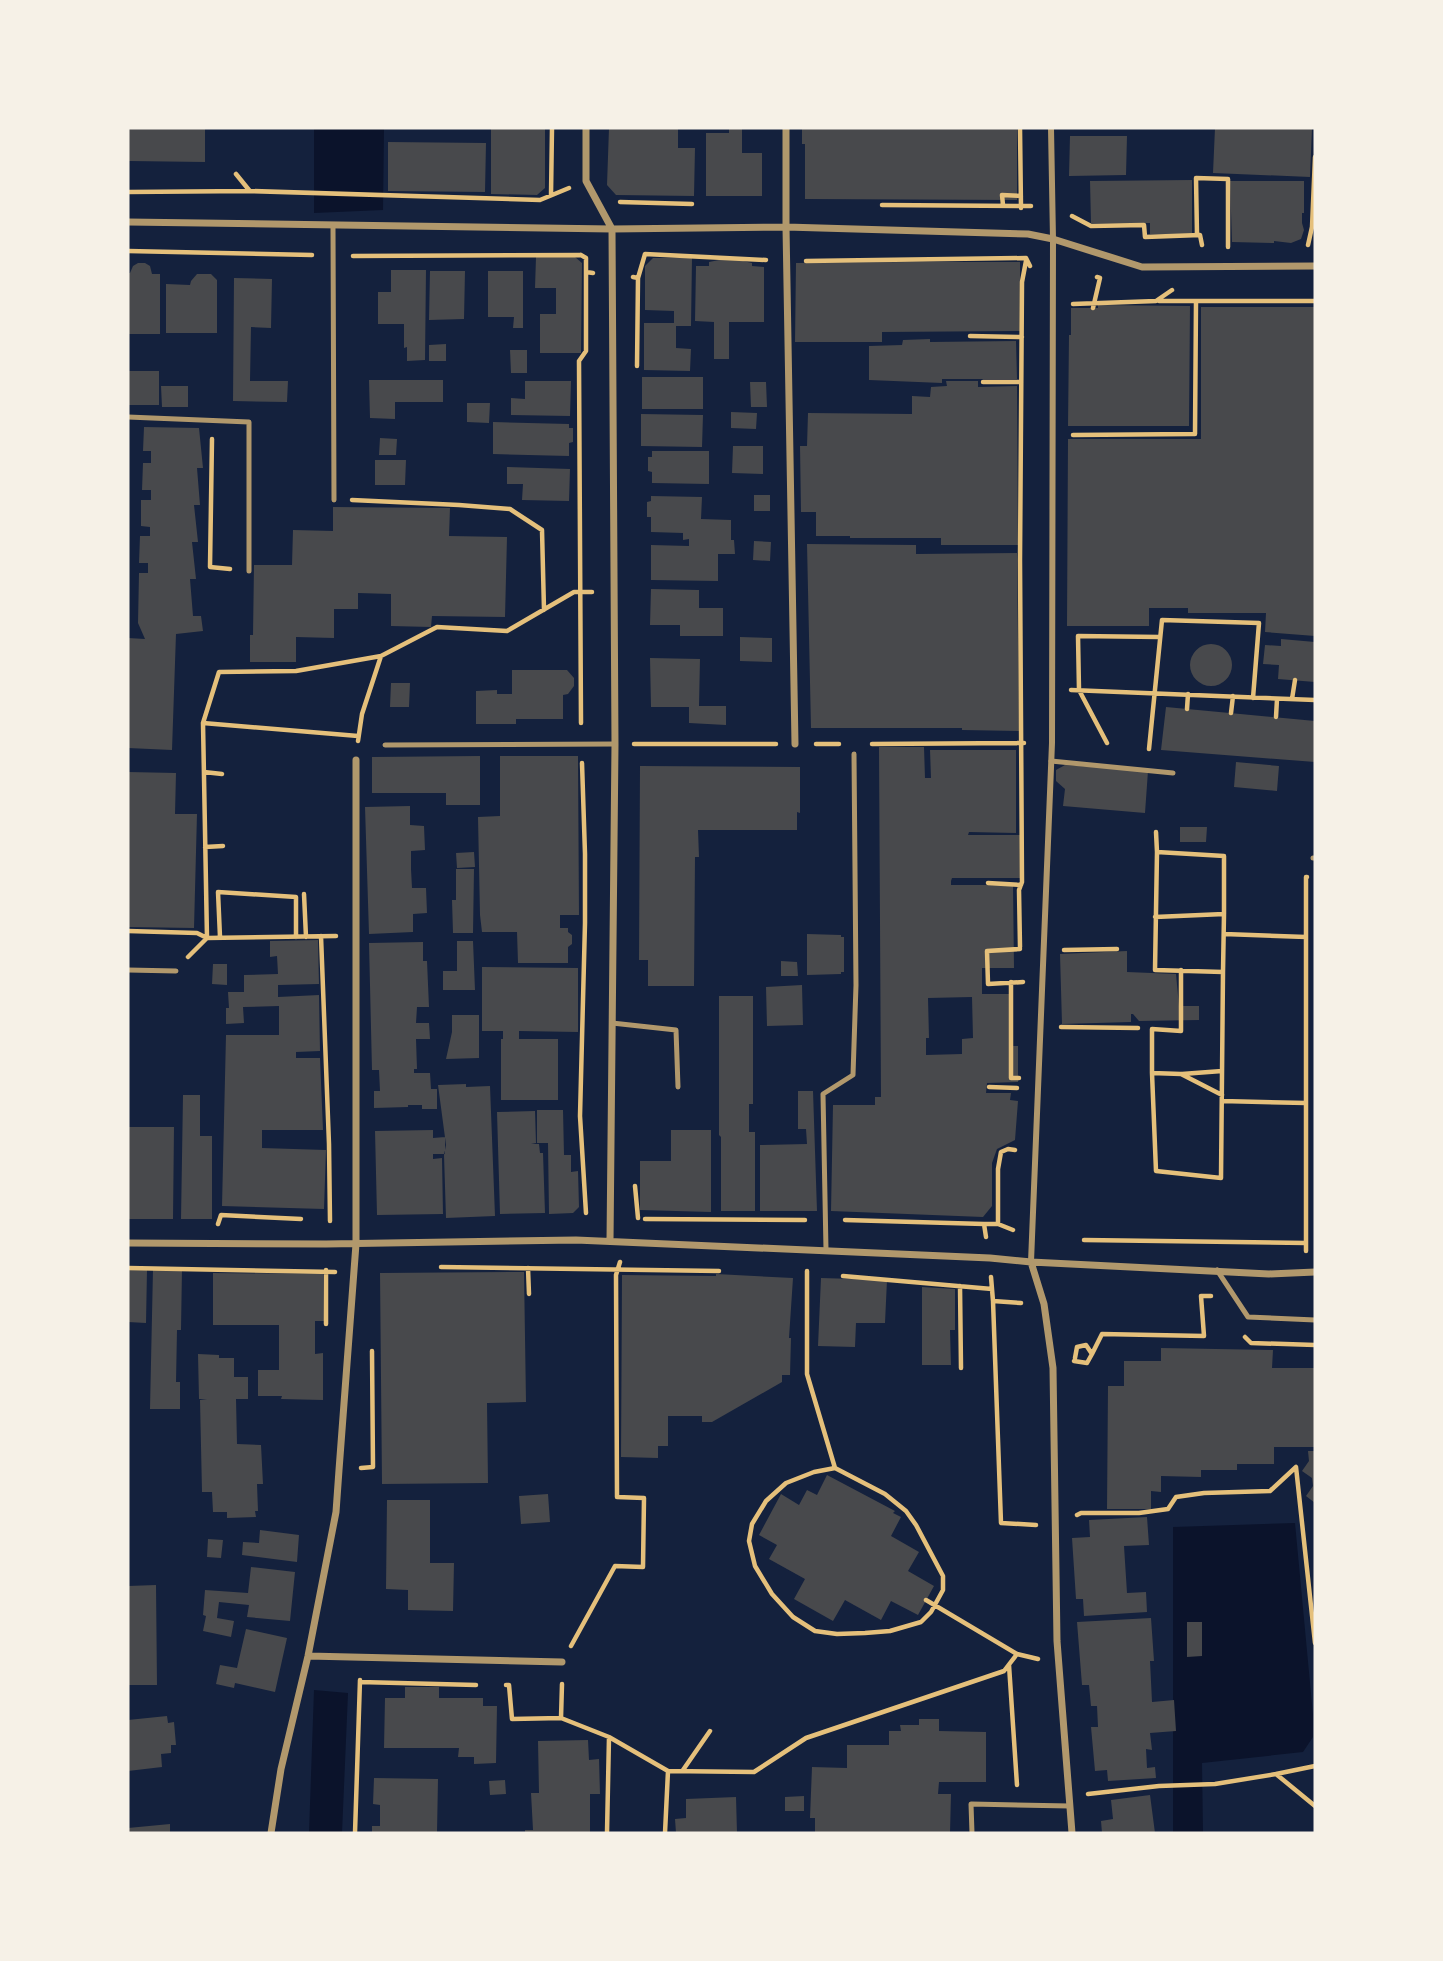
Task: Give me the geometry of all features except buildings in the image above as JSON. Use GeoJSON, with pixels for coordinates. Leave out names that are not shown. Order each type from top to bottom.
{"type":"FeatureCollection","features":[{"type":"Feature","properties":{"kind":"street"},"geometry":{"type":"LineString","coordinates":[[586,128],[586,181],[612,229],[613,274],[615,744],[610,1241]]}},
{"type":"Feature","properties":{"kind":"street"},"geometry":{"type":"LineString","coordinates":[[786,128],[795,744]]}},
{"type":"Feature","properties":{"kind":"street"},"geometry":{"type":"LineString","coordinates":[[1051,128],[1051,761],[1031,1262],[1044,1304],[1053,1368],[1059,1664],[1072,1833]]}},
{"type":"Feature","properties":{"kind":"street"},"geometry":{"type":"LineString","coordinates":[[128,222],[612,229],[786,227],[1028,234],[1053,239],[1142,267],[1315,266]]}},
{"type":"Feature","properties":{"kind":"street"},"geometry":{"type":"LineString","coordinates":[[271,1833],[281,1769],[308,1656],[336,1512],[356,1244],[356,760]]}},
{"type":"Feature","properties":{"kind":"street"},"geometry":{"type":"LineString","coordinates":[[128,1243],[627,1241],[1269,1274],[1315,1272]]}},
{"type":"Feature","properties":{"kind":"street"},"geometry":{"type":"LineString","coordinates":[[308,1656],[562,1662]]}},
{"type":"Feature","properties":{"kind":"lane"},"geometry":{"type":"LineString","coordinates":[[333,225],[334,500]]}},
{"type":"Feature","properties":{"kind":"lane"},"geometry":{"type":"LineString","coordinates":[[128,417],[249,422],[249,571]]}},
{"type":"Feature","properties":{"kind":"lane"},"geometry":{"type":"LineString","coordinates":[[385,745],[615,744]]}},
{"type":"Feature","properties":{"kind":"lane"},"geometry":{"type":"LineString","coordinates":[[826,1250],[823,1094],[853,1075],[856,985],[854,754]]}},
{"type":"Feature","properties":{"kind":"lane"},"geometry":{"type":"LineString","coordinates":[[1051,761],[1173,773]]}},
{"type":"Feature","properties":{"kind":"lane"},"geometry":{"type":"LineString","coordinates":[[128,970],[176,971]]}},
{"type":"Feature","properties":{"kind":"lane"},"geometry":{"type":"LineString","coordinates":[[612,1023],[676,1030],[678,1087]]}},
{"type":"Feature","properties":{"kind":"lane"},"geometry":{"type":"LineString","coordinates":[[1217,1270],[1248,1317],[1315,1320]]}},
{"type":"Feature","properties":{"kind":"lane"},"geometry":{"type":"LineString","coordinates":[[972,1833],[971,1804],[1070,1806]]}},
{"type":"Feature","properties":{"kind":"path"},"geometry":{"type":"LineString","coordinates":[[551,195],[552,128]]}},
{"type":"Feature","properties":{"kind":"path"},"geometry":{"type":"LineString","coordinates":[[1020,128],[1021,205]]}},
{"type":"Feature","properties":{"kind":"path"},"geometry":{"type":"LineString","coordinates":[[1300,247],[1309,245],[1315,158]]}},
{"type":"Feature","properties":{"kind":"path"},"geometry":{"type":"LineString","coordinates":[[236,174],[250,191]]}},
{"type":"Feature","properties":{"kind":"path"},"geometry":{"type":"LineString","coordinates":[[1197,234],[1196,178],[1228,179],[1228,247],[1241,248]]}},
{"type":"Feature","properties":{"kind":"path"},"geometry":{"type":"LineString","coordinates":[[128,192],[250,191],[540,200],[586,181]]}},
{"type":"Feature","properties":{"kind":"path"},"geometry":{"type":"LineString","coordinates":[[1003,205],[1002,195],[1021,197]]}},
{"type":"Feature","properties":{"kind":"path"},"geometry":{"type":"LineString","coordinates":[[869,205],[1052,206],[1091,226],[1144,225],[1145,237],[1200,234],[1208,266],[1156,301]]}},
{"type":"Feature","properties":{"kind":"path"},"geometry":{"type":"LineString","coordinates":[[638,278],[645,254],[786,261],[1026,258]]}},
{"type":"Feature","properties":{"kind":"path"},"geometry":{"type":"LineString","coordinates":[[1026,258],[1032,271]]}},
{"type":"Feature","properties":{"kind":"path"},"geometry":{"type":"LineString","coordinates":[[1021,809],[1021,383],[1024,361],[1022,337],[1026,258]]}},
{"type":"Feature","properties":{"kind":"path"},"geometry":{"type":"LineString","coordinates":[[1052,268],[1100,278],[1093,305]]}},
{"type":"Feature","properties":{"kind":"path"},"geometry":{"type":"LineString","coordinates":[[586,1217],[580,1116],[585,854],[581,744],[579,360],[586,351],[586,272],[613,274]]}},
{"type":"Feature","properties":{"kind":"path"},"geometry":{"type":"LineString","coordinates":[[1065,435],[1195,434],[1196,301]]}},
{"type":"Feature","properties":{"kind":"path"},"geometry":{"type":"LineString","coordinates":[[1052,304],[1315,301]]}},
{"type":"Feature","properties":{"kind":"path"},"geometry":{"type":"LineString","coordinates":[[970,337],[1022,337]]}},
{"type":"Feature","properties":{"kind":"path"},"geometry":{"type":"LineString","coordinates":[[983,382],[1021,383]]}},
{"type":"Feature","properties":{"kind":"path"},"geometry":{"type":"LineString","coordinates":[[212,420],[210,567],[249,571]]}},
{"type":"Feature","properties":{"kind":"path"},"geometry":{"type":"LineString","coordinates":[[334,500],[510,509],[542,530],[544,610]]}},
{"type":"Feature","properties":{"kind":"path"},"geometry":{"type":"LineString","coordinates":[[176,971],[207,938],[203,723],[219,672],[296,671],[381,656],[437,627],[507,631],[573,592],[615,591]]}},
{"type":"Feature","properties":{"kind":"path"},"geometry":{"type":"LineString","coordinates":[[1139,749],[1149,751],[1162,620],[1259,623],[1253,698]]}},
{"type":"Feature","properties":{"kind":"path"},"geometry":{"type":"LineString","coordinates":[[1118,745],[1107,743],[1079,690],[1078,636],[1160,637]]}},
{"type":"Feature","properties":{"kind":"path"},"geometry":{"type":"LineString","coordinates":[[356,760],[362,714],[381,656]]}},
{"type":"Feature","properties":{"kind":"path"},"geometry":{"type":"LineString","coordinates":[[1292,699],[1295,680]]}},
{"type":"Feature","properties":{"kind":"path"},"geometry":{"type":"LineString","coordinates":[[1052,689],[1315,700]]}},
{"type":"Feature","properties":{"kind":"path"},"geometry":{"type":"LineString","coordinates":[[1187,709],[1188,694]]}},
{"type":"Feature","properties":{"kind":"path"},"geometry":{"type":"LineString","coordinates":[[1231,713],[1233,696]]}},
{"type":"Feature","properties":{"kind":"path"},"geometry":{"type":"LineString","coordinates":[[1276,717],[1277,699]]}},
{"type":"Feature","properties":{"kind":"path"},"geometry":{"type":"LineString","coordinates":[[203,723],[359,736]]}},
{"type":"Feature","properties":{"kind":"path"},"geometry":{"type":"LineString","coordinates":[[204,772],[222,774]]}},
{"type":"Feature","properties":{"kind":"path"},"geometry":{"type":"LineString","coordinates":[[1156,832],[1155,970],[1223,972]]}},
{"type":"Feature","properties":{"kind":"path"},"geometry":{"type":"LineString","coordinates":[[205,847],[223,846]]}},
{"type":"Feature","properties":{"kind":"path"},"geometry":{"type":"LineString","coordinates":[[1157,852],[1224,856],[1221,1178],[1156,1171],[1152,1029],[1181,1031],[1181,970]]}},
{"type":"Feature","properties":{"kind":"path"},"geometry":{"type":"LineString","coordinates":[[1306,1272],[1306,877],[1315,877]]}},
{"type":"Feature","properties":{"kind":"path"},"geometry":{"type":"LineString","coordinates":[[988,883],[1021,885]]}},
{"type":"Feature","properties":{"kind":"path"},"geometry":{"type":"LineString","coordinates":[[220,937],[218,892],[296,897],[296,937]]}},
{"type":"Feature","properties":{"kind":"path"},"geometry":{"type":"LineString","coordinates":[[304,894],[306,937]]}},
{"type":"Feature","properties":{"kind":"path"},"geometry":{"type":"LineString","coordinates":[[1155,917],[1224,914]]}},
{"type":"Feature","properties":{"kind":"path"},"geometry":{"type":"LineString","coordinates":[[128,931],[197,933],[207,938],[356,935]]}},
{"type":"Feature","properties":{"kind":"path"},"geometry":{"type":"LineString","coordinates":[[1224,934],[1306,937]]}},
{"type":"Feature","properties":{"kind":"path"},"geometry":{"type":"LineString","coordinates":[[321,936],[330,1144],[327,1221],[356,1222]]}},
{"type":"Feature","properties":{"kind":"path"},"geometry":{"type":"LineString","coordinates":[[1020,949],[987,951],[988,984],[1021,982]]}},
{"type":"Feature","properties":{"kind":"path"},"geometry":{"type":"LineString","coordinates":[[1056,951],[1117,949]]}},
{"type":"Feature","properties":{"kind":"path"},"geometry":{"type":"LineString","coordinates":[[1011,982],[1011,1078],[1018,1078]]}},
{"type":"Feature","properties":{"kind":"path"},"geometry":{"type":"LineString","coordinates":[[1057,1027],[1138,1028]]}},
{"type":"Feature","properties":{"kind":"path"},"geometry":{"type":"LineString","coordinates":[[1152,1073],[1222,1071]]}},
{"type":"Feature","properties":{"kind":"path"},"geometry":{"type":"LineString","coordinates":[[1181,1074],[1222,1098],[1306,1102]]}},
{"type":"Feature","properties":{"kind":"path"},"geometry":{"type":"LineString","coordinates":[[989,1087],[1022,1088]]}},
{"type":"Feature","properties":{"kind":"path"},"geometry":{"type":"LineString","coordinates":[[998,1224],[998,1169],[1001,1152],[1008,1149]]}},
{"type":"Feature","properties":{"kind":"path"},"geometry":{"type":"LineString","coordinates":[[217,1227],[220,1215],[312,1220]]}},
{"type":"Feature","properties":{"kind":"path"},"geometry":{"type":"LineString","coordinates":[[825,1220],[998,1224],[1032,1238]]}},
{"type":"Feature","properties":{"kind":"path"},"geometry":{"type":"LineString","coordinates":[[984,1224],[989,1258]]}},
{"type":"Feature","properties":{"kind":"path"},"geometry":{"type":"LineString","coordinates":[[1074,1240],[1306,1243]]}},
{"type":"Feature","properties":{"kind":"path"},"geometry":{"type":"LineString","coordinates":[[561,1718],[562,1662],[615,1566],[643,1567],[644,1498],[617,1497],[616,1275],[627,1241]]}},
{"type":"Feature","properties":{"kind":"path"},"geometry":{"type":"LineString","coordinates":[[807,1249],[807,1374],[835,1468]]}},
{"type":"Feature","properties":{"kind":"path"},"geometry":{"type":"LineString","coordinates":[[435,1267],[726,1271]]}},
{"type":"Feature","properties":{"kind":"path"},"geometry":{"type":"LineString","coordinates":[[128,1268],[354,1272]]}},
{"type":"Feature","properties":{"kind":"path"},"geometry":{"type":"LineString","coordinates":[[528,1268],[529,1294]]}},
{"type":"Feature","properties":{"kind":"path"},"geometry":{"type":"LineString","coordinates":[[807,1273],[820,1274]]}},
{"type":"Feature","properties":{"kind":"path"},"geometry":{"type":"LineString","coordinates":[[832,1275],[992,1289]]}},
{"type":"Feature","properties":{"kind":"path"},"geometry":{"type":"LineString","coordinates":[[960,1286],[961,1368]]}},
{"type":"Feature","properties":{"kind":"path"},"geometry":{"type":"LineString","coordinates":[[1053,1368],[1075,1361],[1087,1363],[1102,1334],[1204,1336],[1201,1296],[1235,1297]]}},
{"type":"Feature","properties":{"kind":"path"},"geometry":{"type":"LineString","coordinates":[[1044,1304],[993,1301],[1001,1523],[1056,1526],[1081,1513],[1139,1513],[1167,1509],[1176,1497],[1204,1493],[1270,1491],[1296,1467],[1315,1643]]}},
{"type":"Feature","properties":{"kind":"path"},"geometry":{"type":"LineString","coordinates":[[339,1470],[373,1467],[372,1345]]}},
{"type":"Feature","properties":{"kind":"path"},"geometry":{"type":"LineString","coordinates":[[1075,1361],[1077,1347],[1086,1345],[1092,1354]]}},
{"type":"Feature","properties":{"kind":"path"},"geometry":{"type":"LineString","coordinates":[[835,1468],[885,1494],[906,1511],[916,1525],[943,1576],[943,1590],[935,1606],[921,1622],[890,1631],[837,1634],[815,1631],[793,1617],[772,1594],[755,1566],[748,1541],[752,1524],[766,1501],[786,1483],[814,1472],[835,1468]]}},
{"type":"Feature","properties":{"kind":"path"},"geometry":{"type":"LineString","coordinates":[[926,1600],[1017,1654],[1059,1664]]}},
{"type":"Feature","properties":{"kind":"path"},"geometry":{"type":"LineString","coordinates":[[496,1685],[509,1685],[512,1719],[561,1718],[609,1737],[668,1771],[754,1772],[806,1738],[1004,1671],[1017,1654]]}},
{"type":"Feature","properties":{"kind":"path"},"geometry":{"type":"LineString","coordinates":[[355,1833],[360,1659]]}},
{"type":"Feature","properties":{"kind":"path"},"geometry":{"type":"LineString","coordinates":[[1009,1664],[1018,1805]]}},
{"type":"Feature","properties":{"kind":"path"},"geometry":{"type":"LineString","coordinates":[[360,1682],[482,1685]]}},
{"type":"Feature","properties":{"kind":"path"},"geometry":{"type":"LineString","coordinates":[[683,1771],[710,1731]]}},
{"type":"Feature","properties":{"kind":"path"},"geometry":{"type":"LineString","coordinates":[[607,1833],[609,1737]]}},
{"type":"Feature","properties":{"kind":"path"},"geometry":{"type":"LineString","coordinates":[[1069,1796],[1160,1786],[1214,1784],[1315,1766]]}},
{"type":"Feature","properties":{"kind":"path"},"geometry":{"type":"LineString","coordinates":[[665,1833],[668,1771]]}},
{"type":"Feature","properties":{"kind":"path"},"geometry":{"type":"LineString","coordinates":[[1276,1774],[1315,1806]]}},
{"type":"Feature","properties":{"kind":"water"},"geometry":{"type":"Polygon","coordinates":[[[314,128],[384,128],[383,210],[314,213],[314,128]]]}},
{"type":"Feature","properties":{"kind":"water"},"geometry":{"type":"Polygon","coordinates":[[[1295,1523],[1313,1737],[1303,1752],[1202,1763],[1203,1833],[1173,1833],[1173,1527],[1295,1523]]]}},
{"type":"Feature","properties":{"kind":"water"},"geometry":{"type":"Polygon","coordinates":[[[314,1690],[348,1693],[342,1833],[309,1833],[314,1690]]]}}]}
